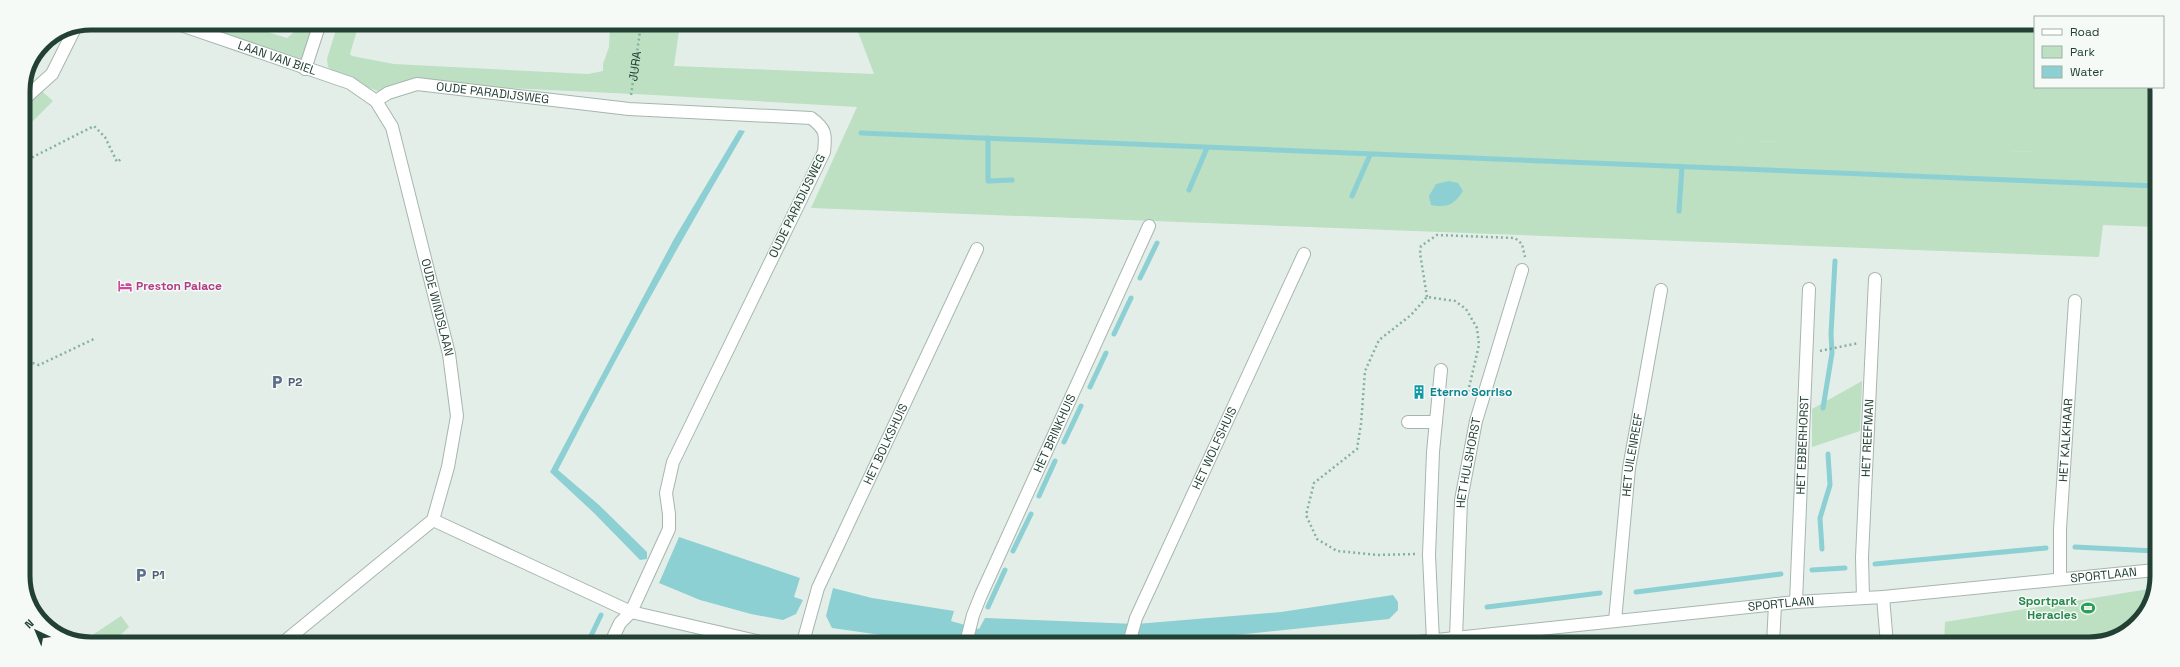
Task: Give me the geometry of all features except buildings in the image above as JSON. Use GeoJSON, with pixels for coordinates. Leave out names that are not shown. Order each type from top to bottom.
{"type":"FeatureCollection","features":[{"type":"Feature","properties":{"kind":"street","name":"LAAN VAN BIEL"},"geometry":{"type":"LineString","coordinates":[[195,30],[305,69],[350,83],[376,101]]}},
{"type":"Feature","properties":{"kind":"street"},"geometry":{"type":"LineString","coordinates":[[305,69],[318,30]]}},
{"type":"Feature","properties":{"kind":"street"},"geometry":{"type":"LineString","coordinates":[[30,94],[52,74],[72,33]]}},
{"type":"Feature","properties":{"kind":"street","name":"OUDE PARADIJSWEG"},"geometry":{"type":"LineString","coordinates":[[376,101],[388,93],[417,84],[629,109],[811,118],[821,126],[826,136],[824,152],[673,462],[666,493],[670,514],[669,529],[631,612],[620,623],[613,637]]}},
{"type":"Feature","properties":{"kind":"street","name":"OUDE WINDSLAAN"},"geometry":{"type":"LineString","coordinates":[[376,101],[392,127],[449,354],[457,416],[448,467],[433,520]]}},
{"type":"Feature","properties":{"kind":"street","name":"HET BRINKHUIS"},"geometry":{"type":"LineString","coordinates":[[967,637],[972,615],[1149,226]]}},
{"type":"Feature","properties":{"kind":"street","name":"HET BOLKSHUIS"},"geometry":{"type":"LineString","coordinates":[[804,637],[818,588],[977,249]]}},
{"type":"Feature","properties":{"kind":"street","name":"HET WOLFSHUIS"},"geometry":{"type":"LineString","coordinates":[[1131,637],[1136,618],[1304,254]]}},
{"type":"Feature","properties":{"kind":"street","name":"HET HULSHORST"},"geometry":{"type":"LineString","coordinates":[[1456,637],[1461,500],[1476,421],[1522,270]]}},
{"type":"Feature","properties":{"kind":"street","name":"HET REEFMAN"},"geometry":{"type":"LineString","coordinates":[[1863,598],[1862,557],[1875,279]]}},
{"type":"Feature","properties":{"kind":"street","name":"HET EBBERHORST"},"geometry":{"type":"LineString","coordinates":[[1796,602],[1809,289]]}},
{"type":"Feature","properties":{"kind":"street","name":"HET UILENREEF"},"geometry":{"type":"LineString","coordinates":[[1615,621],[1629,468],[1661,290]]}},
{"type":"Feature","properties":{"kind":"street","name":"HET KALKHAAR"},"geometry":{"type":"LineString","coordinates":[[2060,579],[2060,529],[2075,302]]}},
{"type":"Feature","properties":{"kind":"street"},"geometry":{"type":"LineString","coordinates":[[1428,637],[1429,555],[1433,452],[1441,370]]}},
{"type":"Feature","properties":{"kind":"street"},"geometry":{"type":"LineString","coordinates":[[1408,422],[1436,422]]}},
{"type":"Feature","properties":{"kind":"street"},"geometry":{"type":"LineString","coordinates":[[290,637],[433,520],[631,612],[739,637]]}},
{"type":"Feature","properties":{"kind":"street","name":"SPORTLAAN"},"geometry":{"type":"LineString","coordinates":[[1465,637],[1775,604],[1883,597],[2150,570]]}},
{"type":"Feature","properties":{"kind":"street"},"geometry":{"type":"LineString","coordinates":[[1883,597],[1886,637]]}},
{"type":"Feature","properties":{"kind":"street"},"geometry":{"type":"LineString","coordinates":[[1773,637],[1775,604]]}},
{"type":"Feature","properties":{"kind":"path","name":"JURA"},"geometry":{"type":"LineString","coordinates":[[629,109],[640,30]]}},
{"type":"Feature","properties":{"kind":"path"},"geometry":{"type":"LineString","coordinates":[[30,158],[94,126],[105,137],[117,162],[123,158]]}},
{"type":"Feature","properties":{"kind":"path"},"geometry":{"type":"LineString","coordinates":[[1427,296],[1420,253],[1421,246],[1437,235],[1515,238],[1522,244],[1525,256],[1522,270]]}},
{"type":"Feature","properties":{"kind":"path"},"geometry":{"type":"LineString","coordinates":[[30,362],[39,365],[96,338]]}},
{"type":"Feature","properties":{"kind":"path"},"geometry":{"type":"LineString","coordinates":[[1825,350],[1840,346]]}},
{"type":"Feature","properties":{"kind":"green space"},"geometry":{"type":"Polygon","coordinates":[[[211,30],[261,30],[287,38],[294,30],[317,30],[301,61],[209,36],[211,30]]]}},
{"type":"Feature","properties":{"kind":"green space"},"geometry":{"type":"Polygon","coordinates":[[[336,30],[357,30],[350,54],[352,56],[394,64],[588,74],[603,71],[603,64],[609,47],[610,30],[679,30],[674,66],[874,74],[857,30],[2034,30],[2034,88],[2150,88],[2150,227],[2103,225],[2099,257],[811,208],[857,107],[654,95],[403,83],[380,92],[342,77],[328,67],[327,59],[336,30]]]}},
{"type":"Feature","properties":{"kind":"green space"},"geometry":{"type":"Polygon","coordinates":[[[37,87],[53,101],[30,122],[30,92],[37,87]]]}},
{"type":"Feature","properties":{"kind":"green space"},"geometry":{"type":"Polygon","coordinates":[[[1862,381],[1860,431],[1812,447],[1812,409],[1862,381]]]}},
{"type":"Feature","properties":{"kind":"green space","name":"Sportpark Heracles"},"geometry":{"type":"Polygon","coordinates":[[[2148,589],[2140,610],[2132,619],[2116,631],[2101,636],[1944,637],[1945,622],[2148,589]]]}},
{"type":"Feature","properties":{"kind":"green space"},"geometry":{"type":"Polygon","coordinates":[[[121,616],[129,627],[118,637],[90,637],[121,616]]]}},
{"type":"Feature","properties":{"kind":"water"},"geometry":{"type":"Polygon","coordinates":[[[739,130],[745,131],[649,299],[558,470],[599,505],[647,552],[647,559],[640,560],[594,513],[550,472],[674,239],[739,130]]]}},
{"type":"Feature","properties":{"kind":"water"},"geometry":{"type":"Polygon","coordinates":[[[1449,181],[1458,183],[1463,191],[1460,196],[1446,206],[1431,205],[1429,196],[1436,184],[1449,181]]]}},
{"type":"Feature","properties":{"kind":"water"},"geometry":{"type":"Polygon","coordinates":[[[679,537],[800,578],[794,597],[803,600],[796,614],[783,620],[751,614],[700,600],[659,583],[679,537]]]}},
{"type":"Feature","properties":{"kind":"water"},"geometry":{"type":"Polygon","coordinates":[[[833,588],[872,598],[954,611],[951,621],[979,629],[985,618],[1136,624],[1281,612],[1393,595],[1398,602],[1398,610],[1389,619],[1217,637],[895,637],[832,628],[826,616],[833,588]]]}},
{"type":"Feature","properties":{"kind":"waterway"},"geometry":{"type":"LineString","coordinates":[[861,133],[2150,186]]}},
{"type":"Feature","properties":{"kind":"waterway"},"geometry":{"type":"LineString","coordinates":[[988,138],[988,181],[1012,180]]}},
{"type":"Feature","properties":{"kind":"waterway"},"geometry":{"type":"LineString","coordinates":[[1189,190],[1207,148]]}},
{"type":"Feature","properties":{"kind":"waterway"},"geometry":{"type":"LineString","coordinates":[[1352,196],[1370,155]]}},
{"type":"Feature","properties":{"kind":"waterway"},"geometry":{"type":"LineString","coordinates":[[1679,211],[1682,167]]}},
{"type":"Feature","properties":{"kind":"waterway"},"geometry":{"type":"LineString","coordinates":[[1140,278],[1157,243]]}},
{"type":"Feature","properties":{"kind":"waterway"},"geometry":{"type":"LineString","coordinates":[[1823,408],[1832,353],[1831,334],[1835,261]]}},
{"type":"Feature","properties":{"kind":"waterway"},"geometry":{"type":"LineString","coordinates":[[1114,334],[1131,298]]}},
{"type":"Feature","properties":{"kind":"waterway"},"geometry":{"type":"LineString","coordinates":[[1090,387],[1106,353]]}},
{"type":"Feature","properties":{"kind":"waterway"},"geometry":{"type":"LineString","coordinates":[[1064,442],[1081,406]]}},
{"type":"Feature","properties":{"kind":"waterway"},"geometry":{"type":"LineString","coordinates":[[1822,549],[1820,518],[1830,485],[1828,454]]}},
{"type":"Feature","properties":{"kind":"waterway"},"geometry":{"type":"LineString","coordinates":[[1039,496],[1055,461]]}},
{"type":"Feature","properties":{"kind":"waterway"},"geometry":{"type":"LineString","coordinates":[[1013,551],[1031,514]]}},
{"type":"Feature","properties":{"kind":"waterway"},"geometry":{"type":"LineString","coordinates":[[2075,547],[2150,551]]}},
{"type":"Feature","properties":{"kind":"waterway"},"geometry":{"type":"LineString","coordinates":[[1875,564],[2046,548]]}},
{"type":"Feature","properties":{"kind":"waterway"},"geometry":{"type":"LineString","coordinates":[[1812,570],[1845,568]]}},
{"type":"Feature","properties":{"kind":"waterway"},"geometry":{"type":"LineString","coordinates":[[988,607],[1005,570]]}},
{"type":"Feature","properties":{"kind":"waterway"},"geometry":{"type":"LineString","coordinates":[[1636,592],[1781,574]]}},
{"type":"Feature","properties":{"kind":"waterway"},"geometry":{"type":"LineString","coordinates":[[1487,607],[1600,593]]}},
{"type":"Feature","properties":{"kind":"waterway"},"geometry":{"type":"LineString","coordinates":[[590,637],[601,615]]}},
{"type":"Feature","properties":{"kind":"place","name":"Preston Palace"},"geometry":{"type":"Point","coordinates":[125,286]}},
{"type":"Feature","properties":{"kind":"place","name":"P2"},"geometry":{"type":"Point","coordinates":[277,382]}},
{"type":"Feature","properties":{"kind":"place","name":"Eterno Sorriso"},"geometry":{"type":"Point","coordinates":[1419,392]}},
{"type":"Feature","properties":{"kind":"place","name":"P1"},"geometry":{"type":"Point","coordinates":[141,575]}},
{"type":"Feature","properties":{"kind":"place","name":"Sportpark Heracles"},"geometry":{"type":"Point","coordinates":[2088,608]}}]}
